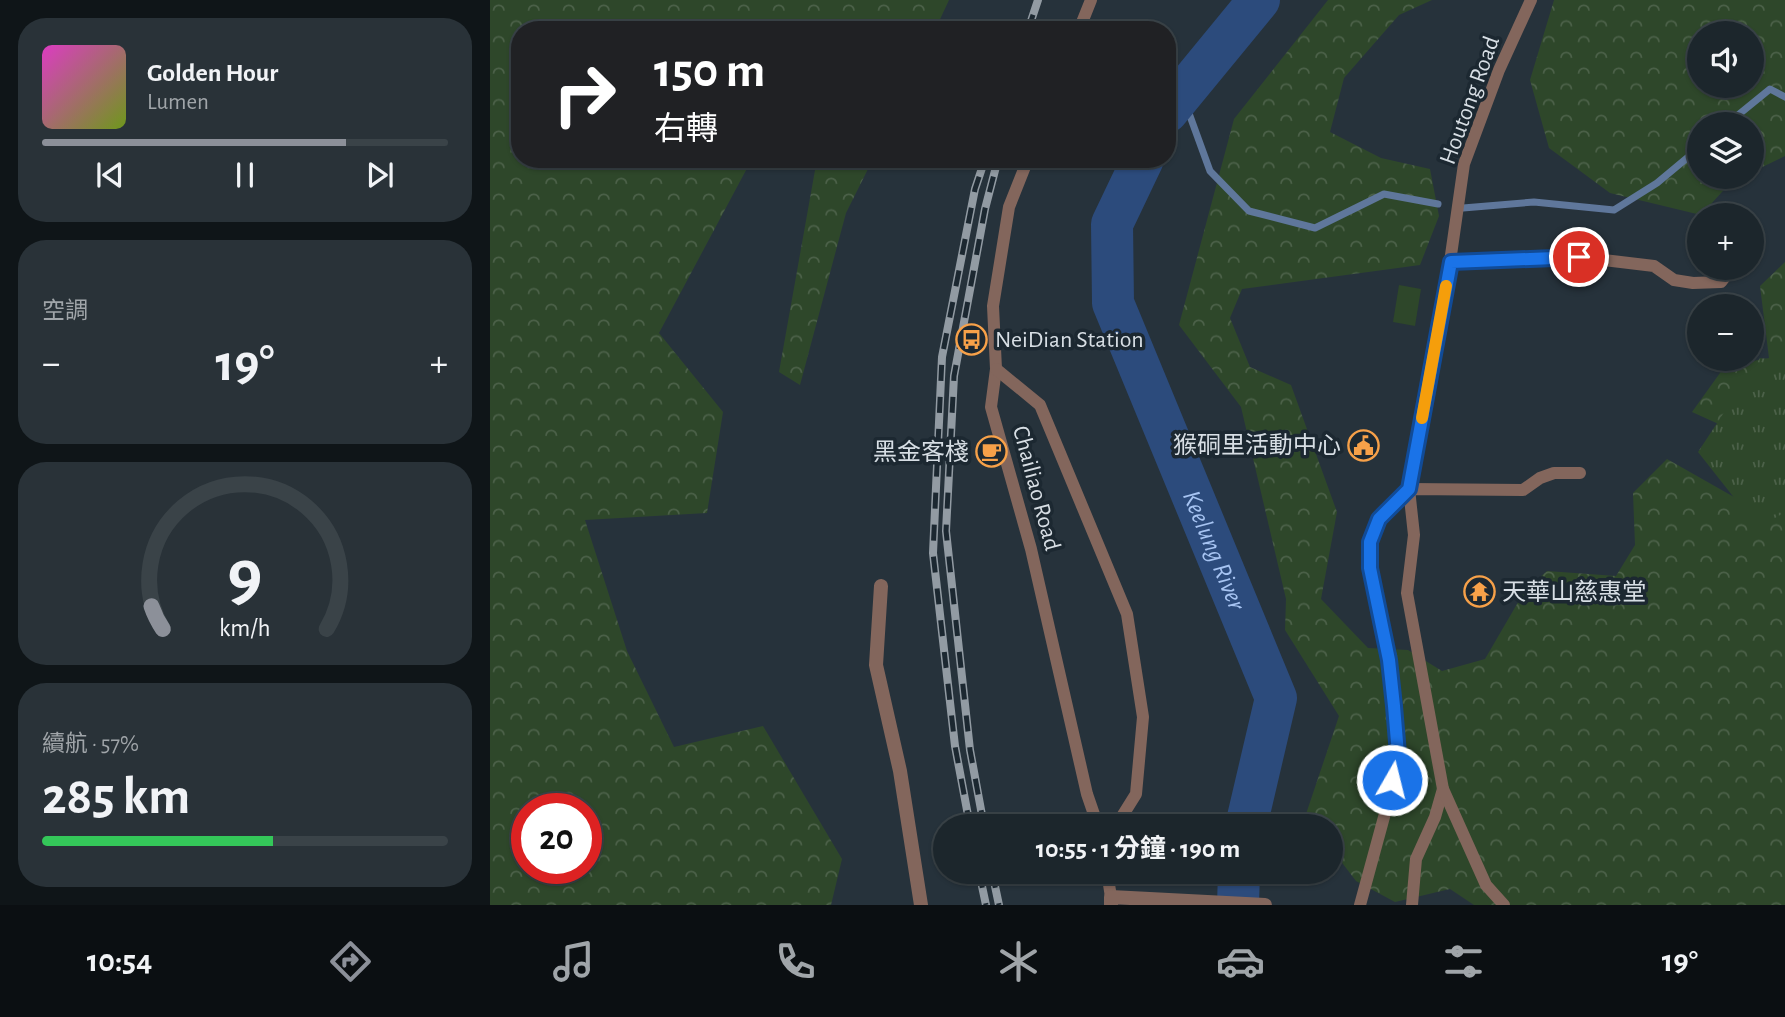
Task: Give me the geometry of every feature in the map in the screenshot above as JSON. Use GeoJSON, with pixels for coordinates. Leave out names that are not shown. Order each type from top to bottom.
{"type":"FeatureCollection","features":[{"type":"Feature","properties":{"kind":"street"},"geometry":{"type":"LineString","coordinates":[[881,586],[876,664],[900,771],[921,905]]}},
{"type":"Feature","properties":{"kind":"street"},"geometry":{"type":"LineString","coordinates":[[1111,901],[1152,898],[1265,905]]}},
{"type":"Feature","properties":{"kind":"lane"},"geometry":{"type":"LineString","coordinates":[[1083,21],[1091,0]]}},
{"type":"Feature","properties":{"kind":"lane","name":"Houtong Road"},"geometry":{"type":"LineString","coordinates":[[1443,789],[1407,593],[1414,535],[1409,489],[1451,262],[1464,164],[1499,70],[1531,0]]}},
{"type":"Feature","properties":{"kind":"lane","name":"Chailiao Road"},"geometry":{"type":"LineString","coordinates":[[1024,168],[1009,207],[993,306],[996,369],[991,407],[1031,549],[1094,814]]}},
{"type":"Feature","properties":{"kind":"lane"},"geometry":{"type":"LineString","coordinates":[[1451,262],[1579,257],[1654,266],[1674,280],[1693,283],[1723,280]]}},
{"type":"Feature","properties":{"kind":"lane"},"geometry":{"type":"LineString","coordinates":[[996,369],[1040,405],[1126,614],[1143,716],[1136,794],[1124,814]]}},
{"type":"Feature","properties":{"kind":"lane"},"geometry":{"type":"LineString","coordinates":[[1360,905],[1398,754],[1389,660],[1370,568],[1370,542],[1379,519],[1409,489],[1523,489],[1554,473],[1580,472]]}},
{"type":"Feature","properties":{"kind":"lane"},"geometry":{"type":"LineString","coordinates":[[1412,905],[1416,859],[1435,817],[1443,789]]}},
{"type":"Feature","properties":{"kind":"lane"},"geometry":{"type":"LineString","coordinates":[[1443,789],[1486,885],[1504,905]]}},
{"type":"Feature","properties":{"kind":"green space"},"geometry":{"type":"Polygon","coordinates":[[[490,0],[949,0],[939,21],[511,21],[511,168],[747,168],[659,333],[723,412],[707,513],[585,520],[627,651],[674,747],[763,726],[842,859],[831,905],[490,905],[490,0]]]}},
{"type":"Feature","properties":{"kind":"green space"},"geometry":{"type":"Polygon","coordinates":[[[1328,0],[1432,0],[1399,15],[1344,78],[1330,132],[1381,158],[1430,169],[1439,216],[1420,265],[1242,289],[1230,318],[1250,367],[1291,385],[1337,512],[1321,599],[1368,648],[1408,650],[1442,671],[1485,659],[1524,592],[1547,571],[1616,576],[1635,545],[1633,493],[1667,459],[1734,497],[1785,509],[1785,905],[1474,905],[1450,889],[1395,902],[1356,881],[1343,864],[1343,814],[1306,814],[1339,716],[1285,630],[1286,599],[1241,407],[1179,325],[1234,119],[1328,0]]]}},
{"type":"Feature","properties":{"kind":"green space"},"geometry":{"type":"Polygon","coordinates":[[[1554,0],[1785,0],[1785,156],[1764,166],[1764,112],[1687,112],[1687,189],[1725,189],[1712,203],[1687,203],[1687,212],[1610,193],[1549,148],[1530,80],[1554,0]]]}},
{"type":"Feature","properties":{"kind":"green space"},"geometry":{"type":"Polygon","coordinates":[[[815,168],[868,168],[846,213],[800,385],[779,372],[815,168]]]}},
{"type":"Feature","properties":{"kind":"green space"},"geometry":{"type":"Polygon","coordinates":[[[1785,262],[1785,454],[1692,412],[1721,371],[1764,371],[1764,359],[1769,358],[1764,294],[1761,294],[1760,286],[1785,262]]]}},
{"type":"Feature","properties":{"kind":"green space"},"geometry":{"type":"Polygon","coordinates":[[[1399,285],[1421,289],[1415,326],[1393,322],[1399,285]]]}},
{"type":"Feature","properties":{"kind":"green space"},"geometry":{"type":"Polygon","coordinates":[[[1785,358],[1785,512],[1758,528],[1698,452],[1751,371],[1764,371],[1764,359],[1783,361],[1785,358]]]}},
{"type":"Feature","properties":{"kind":"waterway","name":"Keelung River"},"geometry":{"type":"LineString","coordinates":[[1176,101],[1259,0]]}},
{"type":"Feature","properties":{"kind":"waterway"},"geometry":{"type":"LineString","coordinates":[[1742,112],[1770,89],[1785,97]]}},
{"type":"Feature","properties":{"kind":"waterway"},"geometry":{"type":"LineString","coordinates":[[1182,94],[1210,171],[1249,211],[1315,228],[1384,194],[1438,204]]}},
{"type":"Feature","properties":{"kind":"waterway"},"geometry":{"type":"LineString","coordinates":[[1463,208],[1534,202],[1614,210],[1657,183],[1687,158]]}},
{"type":"Feature","properties":{"kind":"waterway","name":"Keelung River"},"geometry":{"type":"LineString","coordinates":[[1139,168],[1112,224],[1113,303],[1276,698],[1249,814]]}},
{"type":"Feature","properties":{"kind":"waterway","name":"Keelung River"},"geometry":{"type":"LineString","coordinates":[[1238,905],[1239,884]]}},
{"type":"Feature","properties":{"kind":"railway"},"geometry":{"type":"LineString","coordinates":[[1031,21],[1038,0]]}},
{"type":"Feature","properties":{"kind":"railway"},"geometry":{"type":"LineString","coordinates":[[968,814],[955,746],[933,553],[942,357],[975,189],[982,168]]}},
{"type":"Feature","properties":{"kind":"railway"},"geometry":{"type":"LineString","coordinates":[[982,814],[970,750],[946,531],[954,376],[985,209],[996,168]]}},
{"type":"Feature","properties":{"kind":"railway"},"geometry":{"type":"LineString","coordinates":[[982,884],[986,905]]}},
{"type":"Feature","properties":{"kind":"railway"},"geometry":{"type":"LineString","coordinates":[[995,884],[999,905]]}},
{"type":"Feature","properties":{"kind":"slow traffic"},"geometry":{"type":"LineString","coordinates":[[1422,418],[1446,286]]}},
{"type":"Feature","properties":{"kind":"place","name":"NeiDian Station"},"geometry":{"type":"Point","coordinates":[972,339]}},
{"type":"Feature","properties":{"kind":"place","name":"猴硐里活動中心"},"geometry":{"type":"Point","coordinates":[1364,445]}},
{"type":"Feature","properties":{"kind":"place","name":"黑金客棧"},"geometry":{"type":"Point","coordinates":[992,452]}},
{"type":"Feature","properties":{"kind":"place","name":"天華山慈惠堂"},"geometry":{"type":"Point","coordinates":[1479,592]}},
{"type":"Feature","properties":{"kind":"route"},"geometry":{"type":"LineString","coordinates":[[1392,780],[1398,754],[1394,706],[1389,660],[1370,568],[1370,542],[1379,519],[1409,489],[1451,262],[1579,257]]}}]}
